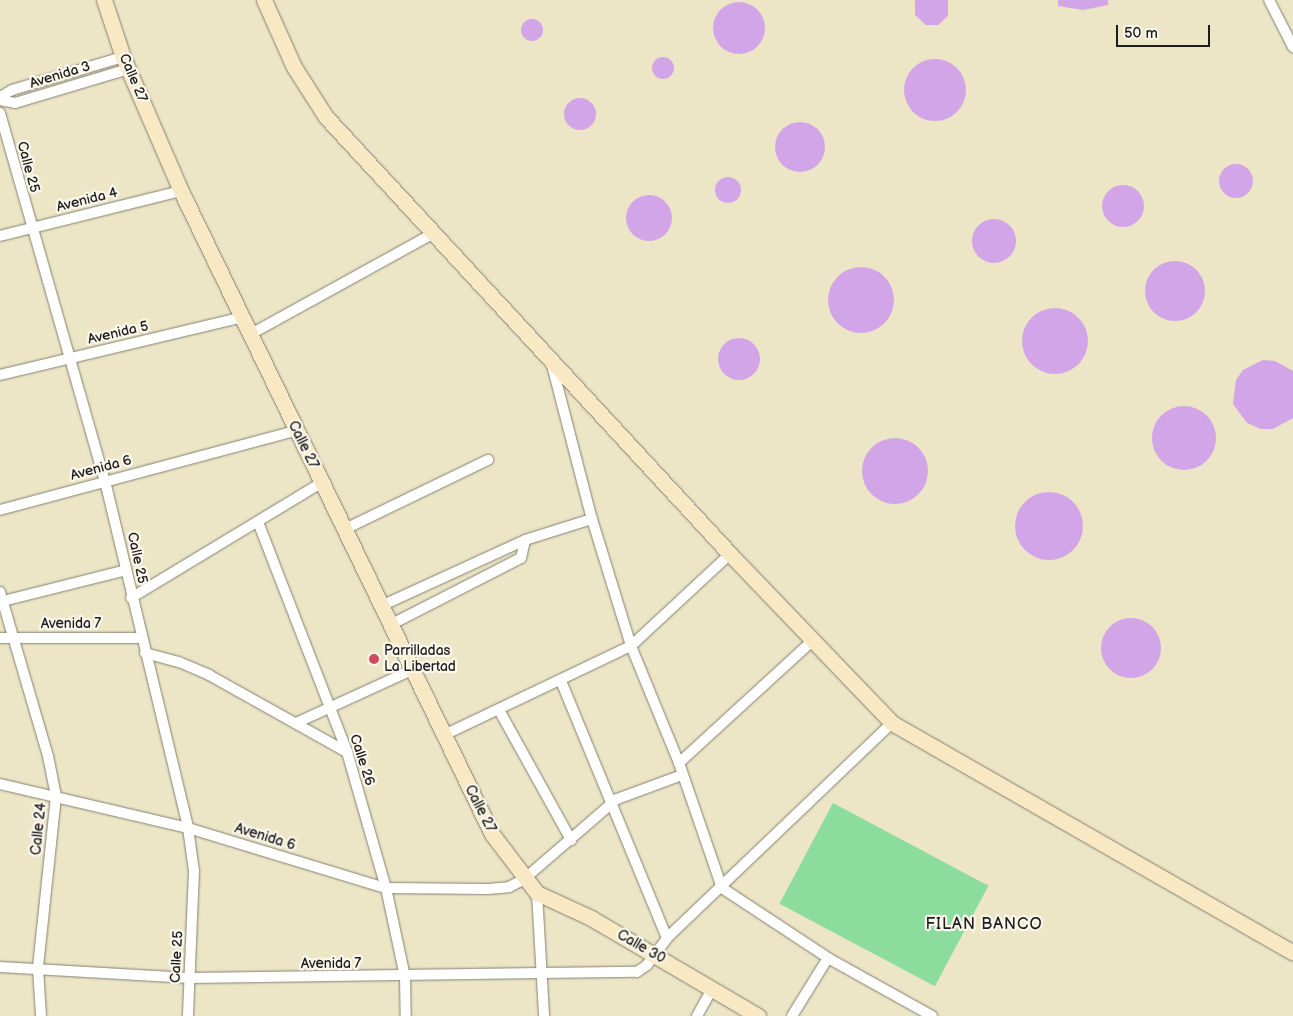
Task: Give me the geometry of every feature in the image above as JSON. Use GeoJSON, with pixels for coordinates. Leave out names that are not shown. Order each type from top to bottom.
{"type":"FeatureCollection","features":[{"type":"Feature","properties":{"kind":"main road","name":"Calle 27"},"geometry":{"type":"LineString","coordinates":[[104,0],[126,63],[181,190],[243,317],[295,431],[412,670],[442,736],[492,834],[523,880]]}},
{"type":"Feature","properties":{"kind":"main road"},"geometry":{"type":"LineString","coordinates":[[264,0],[294,67],[326,117],[549,356],[730,554],[892,723],[1293,953]]}},
{"type":"Feature","properties":{"kind":"main road","name":"Calle 30"},"geometry":{"type":"LineString","coordinates":[[523,880],[537,893],[591,918],[758,1016]]}},
{"type":"Feature","properties":{"kind":"street"},"geometry":{"type":"LineString","coordinates":[[1269,0],[1293,47]]}},
{"type":"Feature","properties":{"kind":"street","name":"Avenida 3"},"geometry":{"type":"LineString","coordinates":[[0,99],[12,90],[126,63]]}},
{"type":"Feature","properties":{"kind":"street","name":"Calle 25"},"geometry":{"type":"LineString","coordinates":[[0,114],[31,228],[105,481],[188,828],[194,871],[188,1016]]}},
{"type":"Feature","properties":{"kind":"street","name":"Avenida 4"},"geometry":{"type":"LineString","coordinates":[[0,236],[181,190]]}},
{"type":"Feature","properties":{"kind":"street"},"geometry":{"type":"LineString","coordinates":[[251,334],[434,233]]}},
{"type":"Feature","properties":{"kind":"street","name":"Avenida 5"},"geometry":{"type":"LineString","coordinates":[[0,375],[243,317]]}},
{"type":"Feature","properties":{"kind":"street"},"geometry":{"type":"LineString","coordinates":[[549,356],[592,519],[631,646],[679,763],[722,888],[828,958],[932,1016]]}},
{"type":"Feature","properties":{"kind":"street","name":"Avenida 6"},"geometry":{"type":"LineString","coordinates":[[0,510],[295,431]]}},
{"type":"Feature","properties":{"kind":"street"},"geometry":{"type":"LineString","coordinates":[[344,529],[488,460]]}},
{"type":"Feature","properties":{"kind":"street"},"geometry":{"type":"LineString","coordinates":[[132,598],[321,483]]}},
{"type":"Feature","properties":{"kind":"street"},"geometry":{"type":"LineString","coordinates":[[381,606],[525,540],[592,519]]}},
{"type":"Feature","properties":{"kind":"street","name":"Calle 26"},"geometry":{"type":"LineString","coordinates":[[258,522],[328,708],[347,752],[386,888],[405,977],[406,1016]]}},
{"type":"Feature","properties":{"kind":"street"},"geometry":{"type":"LineString","coordinates":[[390,625],[521,558],[525,540]]}},
{"type":"Feature","properties":{"kind":"street"},"geometry":{"type":"LineString","coordinates":[[442,736],[631,646],[730,554]]}},
{"type":"Feature","properties":{"kind":"street"},"geometry":{"type":"LineString","coordinates":[[1,597],[126,570]]}},
{"type":"Feature","properties":{"kind":"street","name":"Calle 24"},"geometry":{"type":"LineString","coordinates":[[1,597],[48,756],[56,796],[38,968],[41,1016]]}},
{"type":"Feature","properties":{"kind":"street","name":"Avenida 7"},"geometry":{"type":"LineString","coordinates":[[0,638],[142,638]]}},
{"type":"Feature","properties":{"kind":"street"},"geometry":{"type":"LineString","coordinates":[[679,763],[812,641]]}},
{"type":"Feature","properties":{"kind":"street"},"geometry":{"type":"LineString","coordinates":[[145,653],[179,662],[209,675],[347,752]]}},
{"type":"Feature","properties":{"kind":"street"},"geometry":{"type":"LineString","coordinates":[[296,724],[412,670]]}},
{"type":"Feature","properties":{"kind":"street"},"geometry":{"type":"LineString","coordinates":[[560,680],[667,938]]}},
{"type":"Feature","properties":{"kind":"street"},"geometry":{"type":"LineString","coordinates":[[498,710],[571,840]]}},
{"type":"Feature","properties":{"kind":"street","name":"Avenida 7"},"geometry":{"type":"LineString","coordinates":[[0,967],[190,978],[405,977],[637,972],[648,965],[667,938],[722,888],[892,723]]}},
{"type":"Feature","properties":{"kind":"street"},"geometry":{"type":"LineString","coordinates":[[523,880],[571,840],[610,803],[682,775]]}},
{"type":"Feature","properties":{"kind":"street","name":"Avenida 6"},"geometry":{"type":"LineString","coordinates":[[0,784],[188,828],[386,888],[488,889],[509,887],[523,880]]}},
{"type":"Feature","properties":{"kind":"street"},"geometry":{"type":"LineString","coordinates":[[537,893],[544,1016]]}},
{"type":"Feature","properties":{"kind":"street"},"geometry":{"type":"LineString","coordinates":[[792,1016],[828,958]]}},
{"type":"Feature","properties":{"kind":"street"},"geometry":{"type":"LineString","coordinates":[[696,1016],[712,989]]}},
{"type":"Feature","properties":{"kind":"green space"},"geometry":{"type":"Polygon","coordinates":[[[833,803],[988,886],[935,986],[779,904],[833,803]]]}},
{"type":"Feature","properties":{"kind":"building"},"geometry":{"type":"Polygon","coordinates":[[[915,0],[948,0],[948,16],[938,25],[926,25],[915,15],[915,0]]]}},
{"type":"Feature","properties":{"kind":"building"},"geometry":{"type":"Polygon","coordinates":[[[1058,0],[1108,0],[1108,5],[1083,10],[1058,6],[1058,0]]]}},
{"type":"Feature","properties":{"kind":"building"},"geometry":{"type":"Polygon","coordinates":[[[734,2],[744,2],[758,9],[765,23],[765,33],[758,47],[744,54],[734,54],[724,50],[717,43],[713,33],[713,23],[717,13],[724,6],[734,2]]]}},
{"type":"Feature","properties":{"kind":"building"},"geometry":{"type":"Polygon","coordinates":[[[528,19],[536,19],[543,26],[543,34],[536,41],[528,41],[521,34],[521,26],[528,19]]]}},
{"type":"Feature","properties":{"kind":"building"},"geometry":{"type":"Polygon","coordinates":[[[663,57],[671,60],[674,68],[671,76],[663,79],[655,76],[652,68],[655,60],[663,57]]]}},
{"type":"Feature","properties":{"kind":"building"},"geometry":{"type":"Polygon","coordinates":[[[929,59],[941,59],[957,68],[964,78],[966,90],[964,102],[957,112],[941,121],[929,121],[918,116],[909,107],[904,96],[904,84],[909,73],[918,64],[929,59]]]}},
{"type":"Feature","properties":{"kind":"building"},"geometry":{"type":"Polygon","coordinates":[[[580,98],[591,103],[596,114],[591,125],[580,130],[569,125],[564,114],[569,103],[580,98]]]}},
{"type":"Feature","properties":{"kind":"building"},"geometry":{"type":"Polygon","coordinates":[[[795,122],[805,122],[818,129],[825,142],[825,152],[818,165],[805,172],[795,172],[786,168],[779,161],[775,152],[775,142],[779,133],[786,126],[795,122]]]}},
{"type":"Feature","properties":{"kind":"building"},"geometry":{"type":"Polygon","coordinates":[[[1236,164],[1248,169],[1253,181],[1248,193],[1236,198],[1224,193],[1219,181],[1224,169],[1236,164]]]}},
{"type":"Feature","properties":{"kind":"building"},"geometry":{"type":"Polygon","coordinates":[[[728,177],[737,181],[741,190],[737,199],[728,203],[719,199],[715,190],[719,181],[728,177]]]}},
{"type":"Feature","properties":{"kind":"building"},"geometry":{"type":"Polygon","coordinates":[[[1123,185],[1138,191],[1144,206],[1138,221],[1123,227],[1108,221],[1102,206],[1108,191],[1123,185]]]}},
{"type":"Feature","properties":{"kind":"building"},"geometry":{"type":"Polygon","coordinates":[[[649,195],[662,199],[668,205],[672,218],[668,231],[662,237],[649,241],[636,237],[630,231],[626,218],[630,205],[636,199],[649,195]]]}},
{"type":"Feature","properties":{"kind":"building"},"geometry":{"type":"Polygon","coordinates":[[[994,219],[1006,223],[1012,229],[1016,241],[1012,253],[1006,259],[994,263],[982,259],[976,253],[972,241],[976,229],[982,223],[994,219]]]}},
{"type":"Feature","properties":{"kind":"building"},"geometry":{"type":"Polygon","coordinates":[[[1175,261],[1192,266],[1200,274],[1205,291],[1200,308],[1192,316],[1175,321],[1158,316],[1150,308],[1145,291],[1150,274],[1158,266],[1175,261]]]}},
{"type":"Feature","properties":{"kind":"building"},"geometry":{"type":"Polygon","coordinates":[[[861,267],[873,270],[884,277],[891,288],[894,300],[891,312],[884,323],[873,330],[861,333],[849,330],[838,323],[831,312],[828,300],[831,288],[838,277],[849,270],[861,267]]]}},
{"type":"Feature","properties":{"kind":"building"},"geometry":{"type":"Polygon","coordinates":[[[1055,308],[1068,310],[1083,323],[1086,328],[1088,341],[1086,354],[1073,369],[1068,372],[1055,374],[1042,372],[1027,359],[1024,354],[1022,341],[1024,328],[1037,313],[1042,310],[1055,308]]]}},
{"type":"Feature","properties":{"kind":"building"},"geometry":{"type":"Polygon","coordinates":[[[743,338],[751,341],[757,347],[760,359],[757,371],[751,377],[735,380],[727,377],[721,371],[718,355],[721,347],[727,341],[743,338]]]}},
{"type":"Feature","properties":{"kind":"building"},"geometry":{"type":"Polygon","coordinates":[[[1263,360],[1275,361],[1293,371],[1293,418],[1273,429],[1261,429],[1247,423],[1233,404],[1236,380],[1243,370],[1263,360]]]}},
{"type":"Feature","properties":{"kind":"building"},"geometry":{"type":"Polygon","coordinates":[[[1184,406],[1196,408],[1207,415],[1214,426],[1216,438],[1214,450],[1207,461],[1196,468],[1184,470],[1172,468],[1161,461],[1154,450],[1152,438],[1154,426],[1161,415],[1172,408],[1184,406]]]}},
{"type":"Feature","properties":{"kind":"building"},"geometry":{"type":"Polygon","coordinates":[[[901,438],[919,447],[926,458],[928,471],[926,484],[919,495],[908,502],[889,504],[871,495],[864,484],[862,465],[871,447],[882,440],[901,438]]]}},
{"type":"Feature","properties":{"kind":"building"},"geometry":{"type":"Polygon","coordinates":[[[1049,492],[1062,495],[1073,502],[1080,513],[1083,526],[1080,539],[1073,550],[1062,557],[1049,560],[1036,557],[1025,550],[1018,539],[1015,526],[1018,513],[1025,502],[1036,495],[1049,492]]]}},
{"type":"Feature","properties":{"kind":"building"},"geometry":{"type":"Polygon","coordinates":[[[1125,618],[1137,618],[1148,623],[1156,631],[1161,642],[1159,660],[1148,673],[1137,678],[1125,678],[1114,673],[1106,665],[1101,654],[1101,642],[1106,631],[1114,623],[1125,618]]]}},
{"type":"Feature","properties":{"kind":"place","name":"Parrilladas La Libertad"},"geometry":{"type":"Point","coordinates":[374,659]}},
{"type":"Feature","properties":{"kind":"district","name":"FILAN BANCO"},"geometry":{"type":"Point","coordinates":[984,925]}}]}
